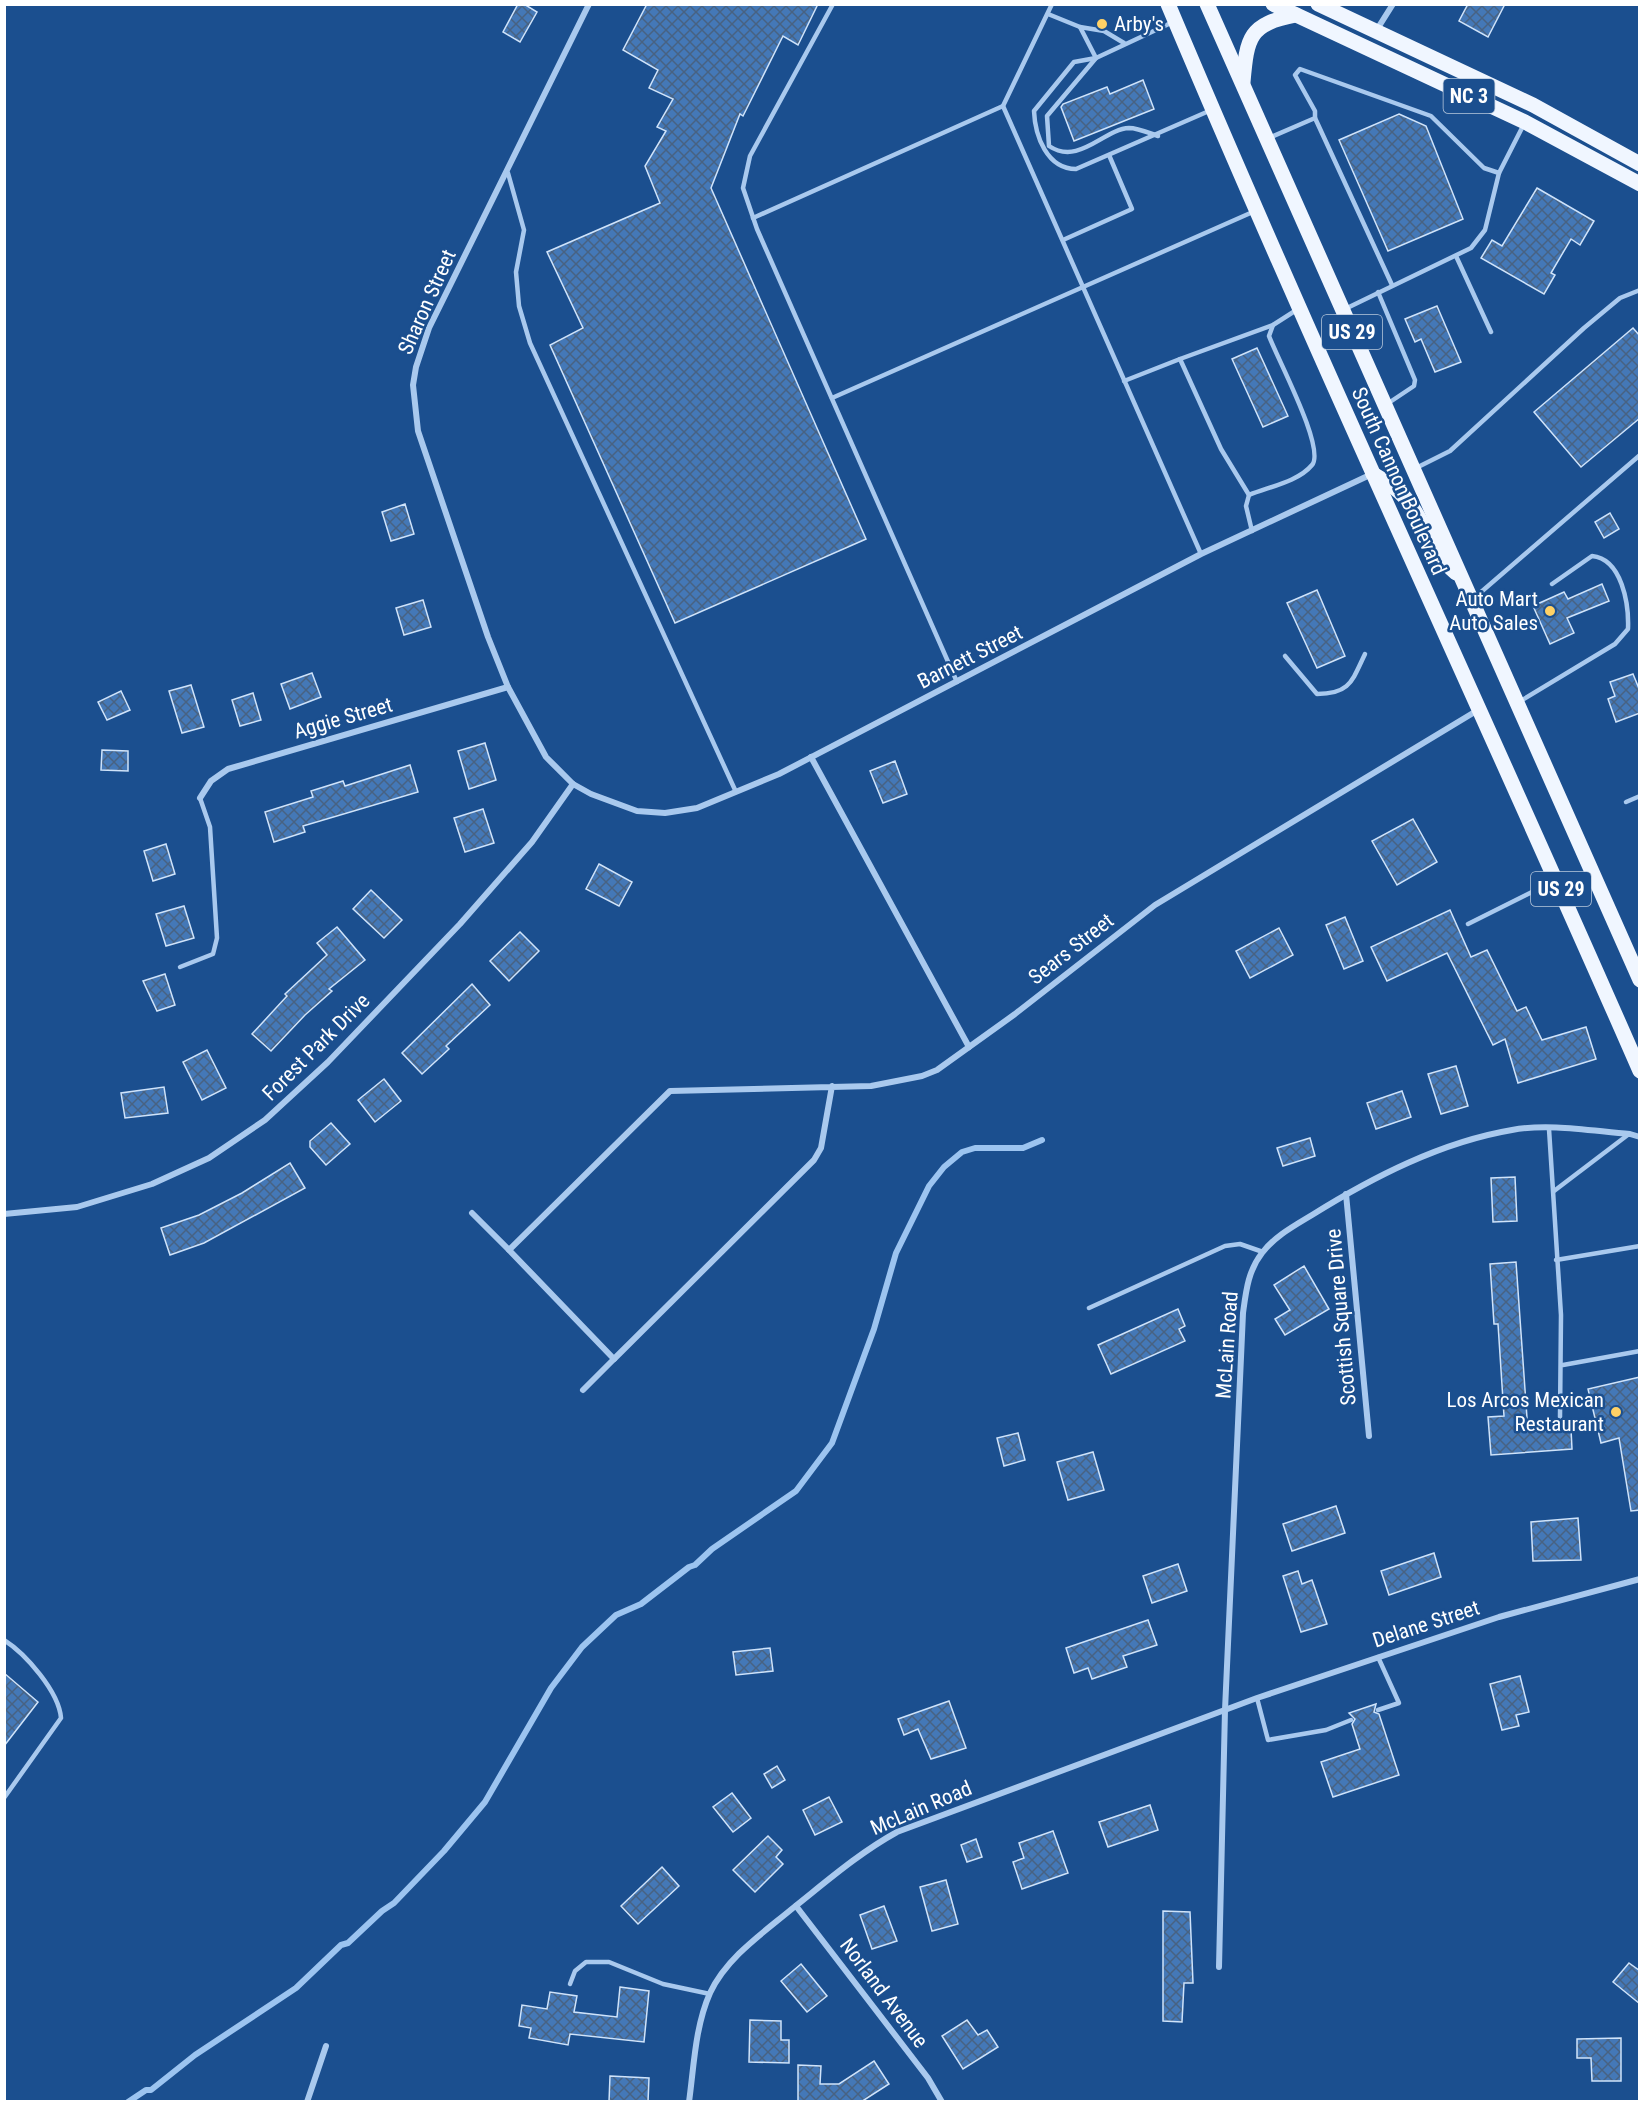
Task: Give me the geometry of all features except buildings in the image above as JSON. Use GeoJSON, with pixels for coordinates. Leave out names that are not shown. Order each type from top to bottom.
{"type":"FeatureCollection","features":[{"type":"Feature","properties":{"kind":"main road","name":"South Cannon Boulevard"},"geometry":{"type":"LineString","coordinates":[[1168,4],[1300,309],[1640,1071]]}},
{"type":"Feature","properties":{"kind":"main road","name":"South Cannon Boulevard"},"geometry":{"type":"LineString","coordinates":[[1206,4],[1640,980]]}},
{"type":"Feature","properties":{"kind":"main road","name":"NC 3"},"geometry":{"type":"LineString","coordinates":[[1273,4],[1525,122],[1640,184]]}},
{"type":"Feature","properties":{"kind":"main road","name":"NC 3"},"geometry":{"type":"LineString","coordinates":[[1318,4],[1533,105],[1640,164]]}},
{"type":"Feature","properties":{"kind":"main road"},"geometry":{"type":"LineString","coordinates":[[1242,85],[1246,50],[1256,30],[1269,20],[1296,15]]}},
{"type":"Feature","properties":{"kind":"main road","name":"US 29"},"geometry":{"type":"LineString","coordinates":[[1373,474],[1401,493],[1413,507],[1439,556],[1461,576]]}},
{"type":"Feature","properties":{"kind":"street","name":"Sharon Street"},"geometry":{"type":"LineString","coordinates":[[573,784],[546,757],[508,687],[488,637],[418,431],[414,385],[416,367],[429,328],[508,173],[589,4]]}},
{"type":"Feature","properties":{"kind":"street"},"geometry":{"type":"LineString","coordinates":[[1376,31],[1393,4]]}},
{"type":"Feature","properties":{"kind":"street","name":"Barnett Street"},"geometry":{"type":"LineString","coordinates":[[573,784],[622,807],[665,813],[697,808],[811,757],[1201,555],[1373,474]]}},
{"type":"Feature","properties":{"kind":"street","name":"Aggie Street"},"geometry":{"type":"LineString","coordinates":[[200,798],[211,781],[228,769],[508,687]]}},
{"type":"Feature","properties":{"kind":"street","name":"Sears Street"},"geometry":{"type":"LineString","coordinates":[[509,1250],[670,1091],[872,1086],[922,1076],[937,1070],[1155,905],[1478,710]]}},
{"type":"Feature","properties":{"kind":"street"},"geometry":{"type":"LineString","coordinates":[[811,757],[969,1047]]}},
{"type":"Feature","properties":{"kind":"street","name":"Forest Park Drive"},"geometry":{"type":"LineString","coordinates":[[4,1214],[77,1207],[152,1184],[208,1158],[265,1120],[328,1062],[460,924],[532,842],[573,784]]}},
{"type":"Feature","properties":{"kind":"street"},"geometry":{"type":"LineString","coordinates":[[583,1390],[814,1161],[821,1148],[832,1086]]}},
{"type":"Feature","properties":{"kind":"street","name":"McLain Road"},"geometry":{"type":"LineString","coordinates":[[1219,1967],[1225,1710],[1243,1313],[1252,1267],[1275,1239],[1346,1194],[1437,1150],[1513,1129],[1630,1134],[1640,1137]]}},
{"type":"Feature","properties":{"kind":"street","name":"Scottish Square Drive"},"geometry":{"type":"LineString","coordinates":[[1346,1194],[1369,1436]]}},
{"type":"Feature","properties":{"kind":"street"},"geometry":{"type":"LineString","coordinates":[[472,1213],[614,1359]]}},
{"type":"Feature","properties":{"kind":"street","name":"Delane Street"},"geometry":{"type":"LineString","coordinates":[[1225,1710],[1499,1617],[1640,1579]]}},
{"type":"Feature","properties":{"kind":"street","name":"McLain Road"},"geometry":{"type":"LineString","coordinates":[[689,2102],[700,2023],[710,1994],[723,1972],[746,1947],[846,1864],[897,1832],[1225,1710]]}},
{"type":"Feature","properties":{"kind":"street","name":"Norland Avenue"},"geometry":{"type":"LineString","coordinates":[[796,1906],[928,2078],[942,2102]]}},
{"type":"Feature","properties":{"kind":"street"},"geometry":{"type":"LineString","coordinates":[[307,2102],[326,2046]]}},
{"type":"Feature","properties":{"kind":"lane"},"geometry":{"type":"LineString","coordinates":[[833,4],[750,156],[743,188],[753,218],[957,682]]}},
{"type":"Feature","properties":{"kind":"lane"},"geometry":{"type":"LineString","coordinates":[[753,218],[1003,106],[1052,4]]}},
{"type":"Feature","properties":{"kind":"lane"},"geometry":{"type":"LineString","coordinates":[[1048,14],[1080,27],[1104,31],[1124,44]]}},
{"type":"Feature","properties":{"kind":"lane"},"geometry":{"type":"LineString","coordinates":[[1175,21],[1096,58],[1074,62],[1034,111],[1035,129],[1052,161],[1065,169],[1076,169],[1158,136],[1214,109]]}},
{"type":"Feature","properties":{"kind":"lane"},"geometry":{"type":"LineString","coordinates":[[1080,27],[1096,58]]}},
{"type":"Feature","properties":{"kind":"lane"},"geometry":{"type":"LineString","coordinates":[[1096,58],[1047,116],[1049,146],[1058,152],[1076,151],[1129,128],[1158,136]]}},
{"type":"Feature","properties":{"kind":"lane"},"geometry":{"type":"LineString","coordinates":[[1392,285],[1315,118],[1315,111],[1294,75],[1299,69],[1431,116],[1484,168],[1498,173]]}},
{"type":"Feature","properties":{"kind":"lane"},"geometry":{"type":"LineString","coordinates":[[1003,106],[1201,555]]}},
{"type":"Feature","properties":{"kind":"lane"},"geometry":{"type":"LineString","coordinates":[[1266,139],[1315,118]]}},
{"type":"Feature","properties":{"kind":"lane"},"geometry":{"type":"LineString","coordinates":[[1342,310],[1471,248],[1485,230],[1498,173],[1525,122]]}},
{"type":"Feature","properties":{"kind":"lane"},"geometry":{"type":"LineString","coordinates":[[1063,240],[1132,209],[1109,155]]}},
{"type":"Feature","properties":{"kind":"lane"},"geometry":{"type":"LineString","coordinates":[[508,173],[524,230],[516,272],[519,306],[530,343],[736,792]]}},
{"type":"Feature","properties":{"kind":"lane"},"geometry":{"type":"LineString","coordinates":[[832,398],[1257,210]]}},
{"type":"Feature","properties":{"kind":"lane"},"geometry":{"type":"LineString","coordinates":[[1456,256],[1491,332]]}},
{"type":"Feature","properties":{"kind":"lane"},"geometry":{"type":"LineString","coordinates":[[1413,470],[1450,452],[1584,328],[1620,298],[1640,290]]}},
{"type":"Feature","properties":{"kind":"lane"},"geometry":{"type":"LineString","coordinates":[[1378,292],[1415,380],[1414,386],[1385,405]]}},
{"type":"Feature","properties":{"kind":"lane"},"geometry":{"type":"LineString","coordinates":[[1124,381],[1273,325],[1286,315],[1300,309]]}},
{"type":"Feature","properties":{"kind":"lane"},"geometry":{"type":"LineString","coordinates":[[1249,495],[1293,478],[1314,464],[1316,453],[1308,426],[1269,336],[1273,325]]}},
{"type":"Feature","properties":{"kind":"lane"},"geometry":{"type":"LineString","coordinates":[[1180,359],[1221,449],[1249,495],[1246,506],[1252,531]]}},
{"type":"Feature","properties":{"kind":"lane"},"geometry":{"type":"LineString","coordinates":[[1471,600],[1485,592],[1640,455]]}},
{"type":"Feature","properties":{"kind":"lane"},"geometry":{"type":"LineString","coordinates":[[1517,703],[1615,644],[1628,629],[1629,606],[1612,564],[1603,557],[1592,556],[1552,584]]}},
{"type":"Feature","properties":{"kind":"lane"},"geometry":{"type":"LineString","coordinates":[[1285,656],[1317,694],[1335,694],[1351,685],[1365,654]]}},
{"type":"Feature","properties":{"kind":"lane"},"geometry":{"type":"LineString","coordinates":[[1626,802],[1640,796]]}},
{"type":"Feature","properties":{"kind":"lane"},"geometry":{"type":"LineString","coordinates":[[180,967],[213,954],[217,938],[210,827],[200,798]]}},
{"type":"Feature","properties":{"kind":"lane"},"geometry":{"type":"LineString","coordinates":[[1468,924],[1556,880]]}},
{"type":"Feature","properties":{"kind":"lane"},"geometry":{"type":"LineString","coordinates":[[1549,1129],[1563,1365],[1560,1417]]}},
{"type":"Feature","properties":{"kind":"lane"},"geometry":{"type":"LineString","coordinates":[[1554,1191],[1630,1134]]}},
{"type":"Feature","properties":{"kind":"lane"},"geometry":{"type":"LineString","coordinates":[[1089,1308],[1225,1246],[1240,1244],[1263,1252]]}},
{"type":"Feature","properties":{"kind":"lane"},"geometry":{"type":"LineString","coordinates":[[1556,1260],[1640,1246]]}},
{"type":"Feature","properties":{"kind":"lane"},"geometry":{"type":"LineString","coordinates":[[1563,1365],[1640,1351]]}},
{"type":"Feature","properties":{"kind":"lane"},"geometry":{"type":"LineString","coordinates":[[4,1640],[30,1662],[49,1688],[61,1711],[62,1718],[4,1798]]}},
{"type":"Feature","properties":{"kind":"lane"},"geometry":{"type":"LineString","coordinates":[[1378,1657],[1399,1703],[1378,1710]]}},
{"type":"Feature","properties":{"kind":"lane"},"geometry":{"type":"LineString","coordinates":[[1257,1698],[1268,1740],[1326,1730],[1351,1720]]}},
{"type":"Feature","properties":{"kind":"lane"},"geometry":{"type":"LineString","coordinates":[[570,1984],[574,1971],[586,1962],[609,1962],[663,1984],[710,1994]]}},
{"type":"Feature","properties":{"kind":"waterway"},"geometry":{"type":"LineString","coordinates":[[128,2102],[146,2090],[151,2090],[195,2055],[296,1988],[341,1945],[348,1943],[382,1911],[394,1903],[444,1851],[485,1802],[551,1688],[582,1647],[616,1615],[641,1604],[689,1567],[695,1565],[712,1549],[796,1491],[832,1443],[874,1329],[896,1253],[929,1186],[944,1167],[962,1152],[975,1148],[1023,1148],[1042,1140]]}},
{"type":"Feature","properties":{"kind":"place","name":"Arby's"},"geometry":{"type":"Point","coordinates":[1102,24]}},
{"type":"Feature","properties":{"kind":"place","name":"Auto Mart Auto Sales"},"geometry":{"type":"Point","coordinates":[1550,611]}},
{"type":"Feature","properties":{"kind":"place","name":"Los Arcos Mexican Restaurant"},"geometry":{"type":"Point","coordinates":[1616,1412]}}]}
